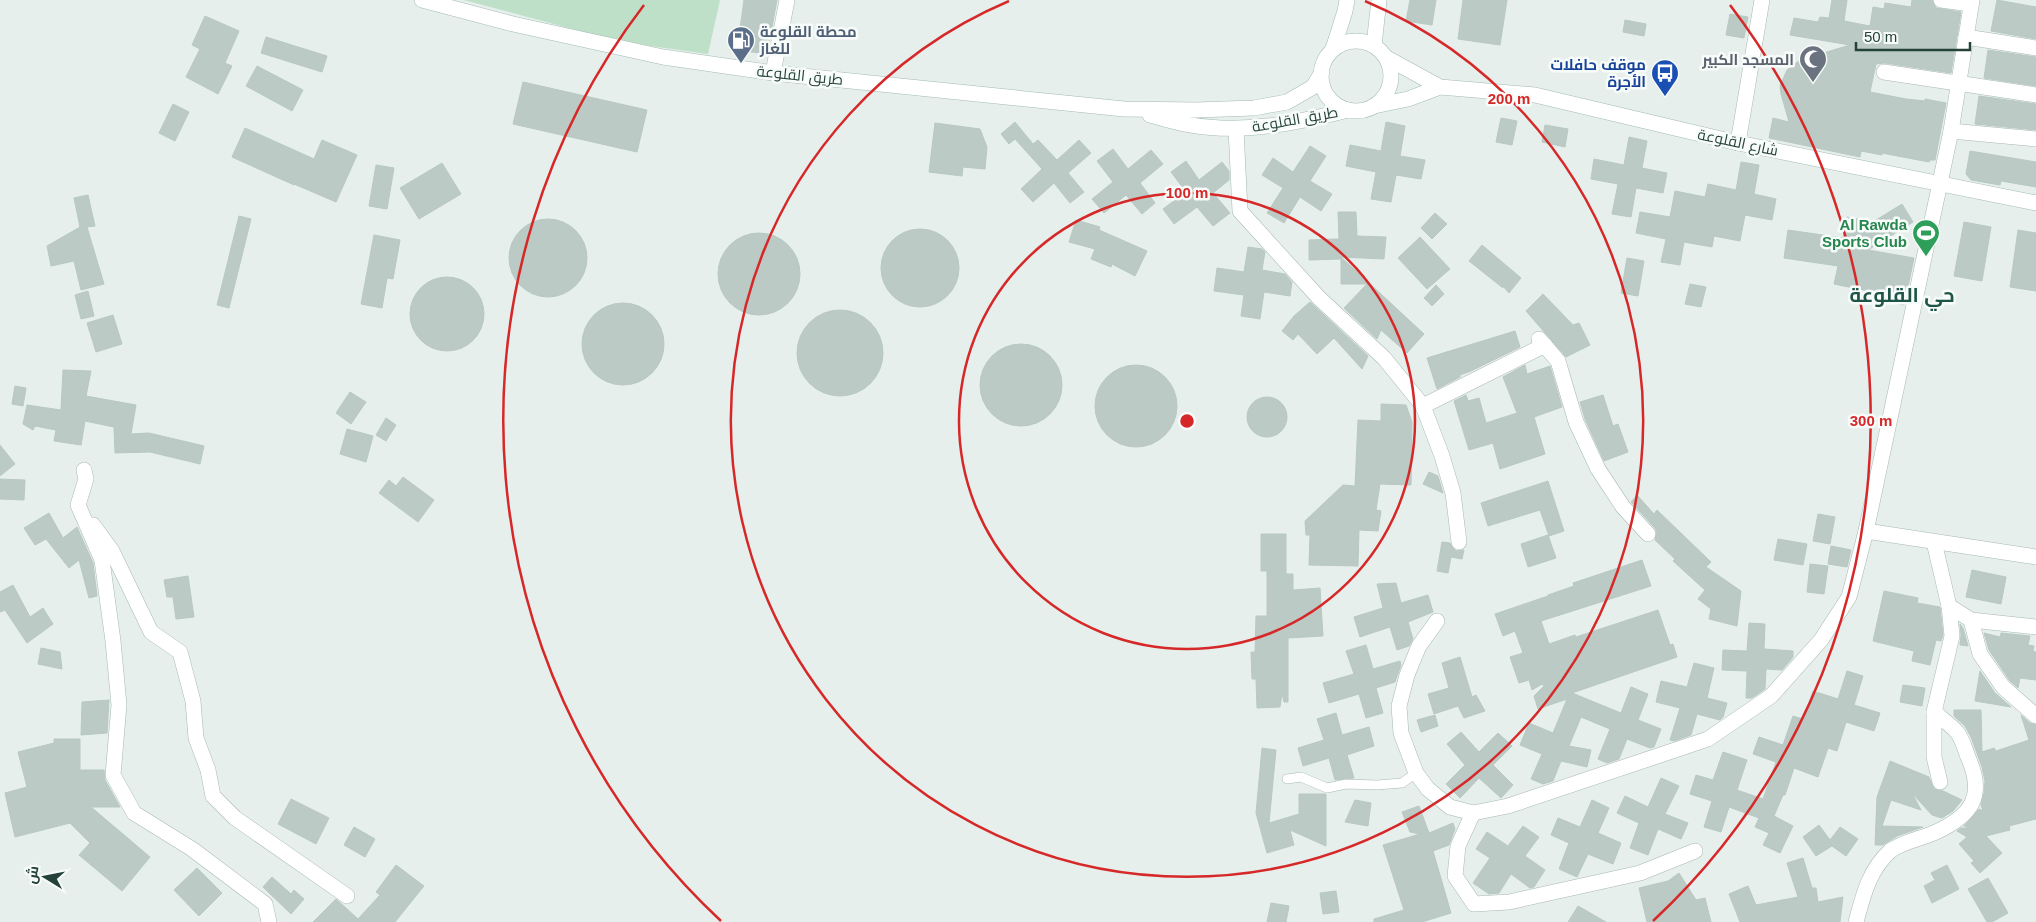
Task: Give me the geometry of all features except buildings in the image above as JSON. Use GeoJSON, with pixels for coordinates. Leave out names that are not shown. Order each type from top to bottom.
{"type":"FeatureCollection","features":[{"type":"Feature","properties":{"kind":"street","name":"طريق القلوعة"},"geometry":{"type":"LineString","coordinates":[[422,0],[513,24],[663,57],[773,73],[1124,109],[1196,110],[1254,108],[1287,102],[1313,88],[1322,72]]}},
{"type":"Feature","properties":{"kind":"street"},"geometry":{"type":"LineString","coordinates":[[773,73],[787,0]]}},
{"type":"Feature","properties":{"kind":"street"},"geometry":{"type":"LineString","coordinates":[[1347,0],[1333,49],[1324,63],[1322,72],[1325,91],[1331,100],[1348,110],[1366,110],[1374,106],[1388,90],[1391,79],[1391,68],[1387,58]]}},
{"type":"Feature","properties":{"kind":"street"},"geometry":{"type":"LineString","coordinates":[[1374,46],[1379,0]]}},
{"type":"Feature","properties":{"kind":"street"},"geometry":{"type":"LineString","coordinates":[[1738,143],[1762,0]]}},
{"type":"Feature","properties":{"kind":"street"},"geometry":{"type":"LineString","coordinates":[[1437,620],[1419,646],[1407,675],[1399,706],[1401,733],[1416,773],[1428,789],[1450,807],[1472,813],[1508,806],[1708,740],[1772,696],[1821,640],[1849,597],[1866,531],[1951,131],[1971,2],[1941,0]]}},
{"type":"Feature","properties":{"kind":"street"},"geometry":{"type":"LineString","coordinates":[[1966,37],[2036,48]]}},
{"type":"Feature","properties":{"kind":"street"},"geometry":{"type":"LineString","coordinates":[[1333,49],[1342,43],[1364,41],[1374,46],[1387,58],[1440,87]]}},
{"type":"Feature","properties":{"kind":"street"},"geometry":{"type":"LineString","coordinates":[[1884,72],[2036,95]]}},
{"type":"Feature","properties":{"kind":"street"},"geometry":{"type":"LineString","coordinates":[[1374,106],[1408,99],[1440,87]]}},
{"type":"Feature","properties":{"kind":"street","name":"شارع القلوعة"},"geometry":{"type":"LineString","coordinates":[[1440,87],[1536,94],[1738,143],[2036,203]]}},
{"type":"Feature","properties":{"kind":"street","name":"طريق القلوعة"},"geometry":{"type":"LineString","coordinates":[[1124,109],[1192,126],[1236,128],[1282,124],[1348,110]]}},
{"type":"Feature","properties":{"kind":"street"},"geometry":{"type":"LineString","coordinates":[[1236,128],[1240,211],[1318,298],[1384,358],[1423,406],[1442,456],[1453,493],[1459,542]]}},
{"type":"Feature","properties":{"kind":"street"},"geometry":{"type":"LineString","coordinates":[[1951,131],[2036,139]]}},
{"type":"Feature","properties":{"kind":"street"},"geometry":{"type":"LineString","coordinates":[[1423,406],[1542,342],[1558,360],[1576,422],[1598,469],[1623,507],[1648,534]]}},
{"type":"Feature","properties":{"kind":"street"},"geometry":{"type":"LineString","coordinates":[[84,470],[86,479],[78,505],[102,560],[113,641],[119,705],[113,775],[134,814],[192,849],[265,904],[269,922]]}},
{"type":"Feature","properties":{"kind":"street"},"geometry":{"type":"LineString","coordinates":[[78,505],[112,551],[151,632],[180,652],[193,701],[196,738],[208,770],[213,796],[235,818],[347,896]]}},
{"type":"Feature","properties":{"kind":"street"},"geometry":{"type":"LineString","coordinates":[[1866,531],[2036,557]]}},
{"type":"Feature","properties":{"kind":"street"},"geometry":{"type":"LineString","coordinates":[[1934,542],[1950,606],[1952,636],[1934,712],[1934,757],[1940,782]]}},
{"type":"Feature","properties":{"kind":"street"},"geometry":{"type":"LineString","coordinates":[[1950,606],[1971,620],[2036,627]]}},
{"type":"Feature","properties":{"kind":"street"},"geometry":{"type":"LineString","coordinates":[[1971,620],[1980,654],[2003,687],[2036,716]]}},
{"type":"Feature","properties":{"kind":"street"},"geometry":{"type":"LineString","coordinates":[[1856,922],[1867,884],[1876,867],[1889,853],[1898,845],[1936,832],[1957,820],[1969,808],[1976,793],[1973,767],[1958,733],[1934,712]]}},
{"type":"Feature","properties":{"kind":"street"},"geometry":{"type":"LineString","coordinates":[[1472,813],[1458,846],[1455,876],[1474,904],[1510,902],[1640,873],[1695,851]]}},
{"type":"Feature","properties":{"kind":"lane"},"geometry":{"type":"LineString","coordinates":[[1287,779],[1301,777],[1327,788],[1346,784],[1377,786],[1402,783],[1416,773]]}},
{"type":"Feature","properties":{"kind":"green space"},"geometry":{"type":"Polygon","coordinates":[[[464,0],[720,0],[708,54],[651,46],[595,35],[464,0]]]}},
{"type":"Feature","properties":{"kind":"place","name":"محطة القلوعة للغاز"},"geometry":{"type":"Point","coordinates":[741,64]}},
{"type":"Feature","properties":{"kind":"place","name":"المسجد الكبير"},"geometry":{"type":"Point","coordinates":[1813,83]}},
{"type":"Feature","properties":{"kind":"place","name":"موقف حافلات الأجرة"},"geometry":{"type":"Point","coordinates":[1665,97]}},
{"type":"Feature","properties":{"kind":"place","name":"Al Rawda Sports Club"},"geometry":{"type":"Point","coordinates":[1926,257]}},
{"type":"Feature","properties":{"kind":"district","name":"حي القلوعة"},"geometry":{"type":"Point","coordinates":[1902,295]}}]}
